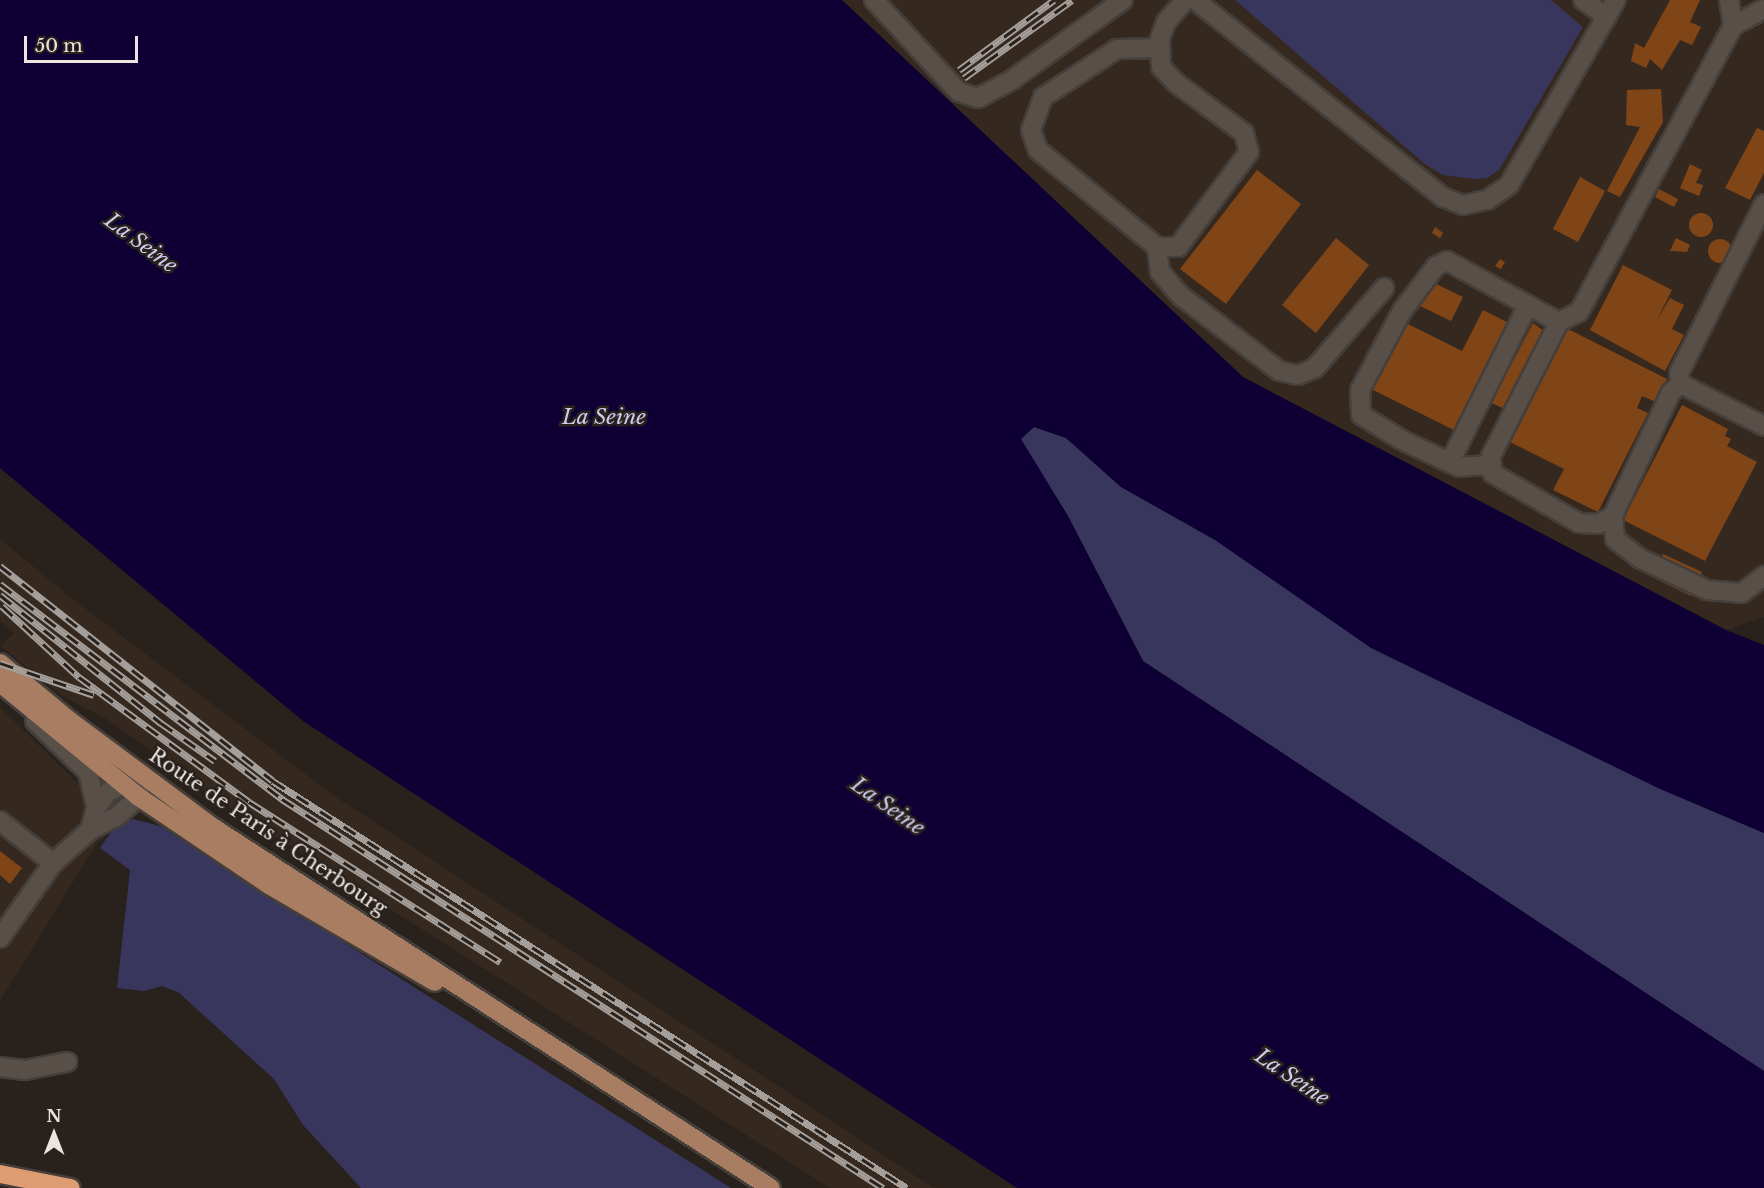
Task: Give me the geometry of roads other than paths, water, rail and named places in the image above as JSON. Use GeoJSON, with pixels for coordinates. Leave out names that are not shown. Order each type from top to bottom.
{"type":"FeatureCollection","features":[{"type":"Feature","properties":{"kind":"highway"},"geometry":{"type":"LineString","coordinates":[[0,1174],[71,1188]]}},
{"type":"Feature","properties":{"kind":"main road","name":"Route de Paris à Cherbourg"},"geometry":{"type":"LineString","coordinates":[[3,676],[214,828],[771,1188]]}},
{"type":"Feature","properties":{"kind":"main road","name":"Route de Paris à Cherbourg"},"geometry":{"type":"LineString","coordinates":[[3,676],[121,783],[268,885],[519,1027]]}},
{"type":"Feature","properties":{"kind":"street"},"geometry":{"type":"LineString","coordinates":[[874,0],[959,92],[978,98],[1012,80],[1122,0]]}},
{"type":"Feature","properties":{"kind":"street"},"geometry":{"type":"LineString","coordinates":[[1159,48],[1117,49],[1043,97],[1035,111],[1031,130],[1038,150],[1157,247],[1178,247],[1249,152],[1244,133],[1176,83],[1161,67],[1159,48],[1166,22],[1185,0]]}},
{"type":"Feature","properties":{"kind":"street"},"geometry":{"type":"LineString","coordinates":[[1195,0],[1443,197],[1463,205],[1487,200],[1509,185],[1616,0]]}},
{"type":"Feature","properties":{"kind":"street"},"geometry":{"type":"LineString","coordinates":[[1583,0],[1607,17]]}},
{"type":"Feature","properties":{"kind":"street"},"geometry":{"type":"LineString","coordinates":[[1729,0],[1733,26]]}},
{"type":"Feature","properties":{"kind":"street"},"geometry":{"type":"LineString","coordinates":[[1613,516],[1598,524],[1579,523],[1492,473],[1491,456],[1559,322],[1579,312],[1733,26],[1764,9]]}},
{"type":"Feature","properties":{"kind":"street"},"geometry":{"type":"LineString","coordinates":[[1681,384],[1679,374],[1764,204]]}},
{"type":"Feature","properties":{"kind":"street"},"geometry":{"type":"LineString","coordinates":[[1157,247],[1160,272],[1181,296],[1279,371],[1298,375],[1315,368],[1384,288]]}},
{"type":"Feature","properties":{"kind":"street"},"geometry":{"type":"LineString","coordinates":[[1492,465],[1459,467],[1360,415],[1359,390],[1402,311],[1436,266],[1447,261],[1559,322]]}},
{"type":"Feature","properties":{"kind":"street"},"geometry":{"type":"LineString","coordinates":[[1450,462],[1528,305]]}},
{"type":"Feature","properties":{"kind":"street"},"geometry":{"type":"LineString","coordinates":[[1681,384],[1764,426]]}},
{"type":"Feature","properties":{"kind":"street"},"geometry":{"type":"LineString","coordinates":[[1681,384],[1671,392],[1613,516],[1615,539],[1639,558],[1707,590],[1742,593],[1764,576]]}},
{"type":"Feature","properties":{"kind":"street"},"geometry":{"type":"LineString","coordinates":[[3,676],[88,772],[96,808],[90,830]]}},
{"type":"Feature","properties":{"kind":"street"},"geometry":{"type":"LineString","coordinates":[[0,938],[53,862],[90,830],[116,817],[139,797],[141,774],[121,783],[96,808]]}},
{"type":"Feature","properties":{"kind":"street"},"geometry":{"type":"LineString","coordinates":[[0,821],[53,862]]}},
{"type":"Feature","properties":{"kind":"street"},"geometry":{"type":"LineString","coordinates":[[0,1067],[25,1070],[67,1062]]}},
{"type":"Feature","properties":{"kind":"water","name":"La Seine"},"geometry":{"type":"Polygon","coordinates":[[[0,0],[842,0],[1243,377],[1726,630],[1764,645],[1764,833],[1658,788],[1371,648],[1215,540],[1121,487],[1066,438],[1034,427],[1021,439],[1068,516],[1143,661],[1764,1071],[1764,1188],[1017,1188],[303,721],[0,468],[0,0]]]}},
{"type":"Feature","properties":{"kind":"railway"},"geometry":{"type":"LineString","coordinates":[[959,70],[1054,0]]}},
{"type":"Feature","properties":{"kind":"railway"},"geometry":{"type":"LineString","coordinates":[[964,78],[1072,0]]}},
{"type":"Feature","properties":{"kind":"railway"},"geometry":{"type":"LineString","coordinates":[[0,566],[273,781],[907,1188]]}},
{"type":"Feature","properties":{"kind":"railway"},"geometry":{"type":"LineString","coordinates":[[0,584],[282,799],[883,1188]]}},
{"type":"Feature","properties":{"kind":"railway"},"geometry":{"type":"LineString","coordinates":[[0,595],[161,723],[215,761]]}},
{"type":"Feature","properties":{"kind":"railway"},"geometry":{"type":"LineString","coordinates":[[2,606],[79,677],[249,802],[500,962]]}},
{"type":"Feature","properties":{"kind":"railway"},"geometry":{"type":"LineString","coordinates":[[0,663],[94,695]]}}]}
